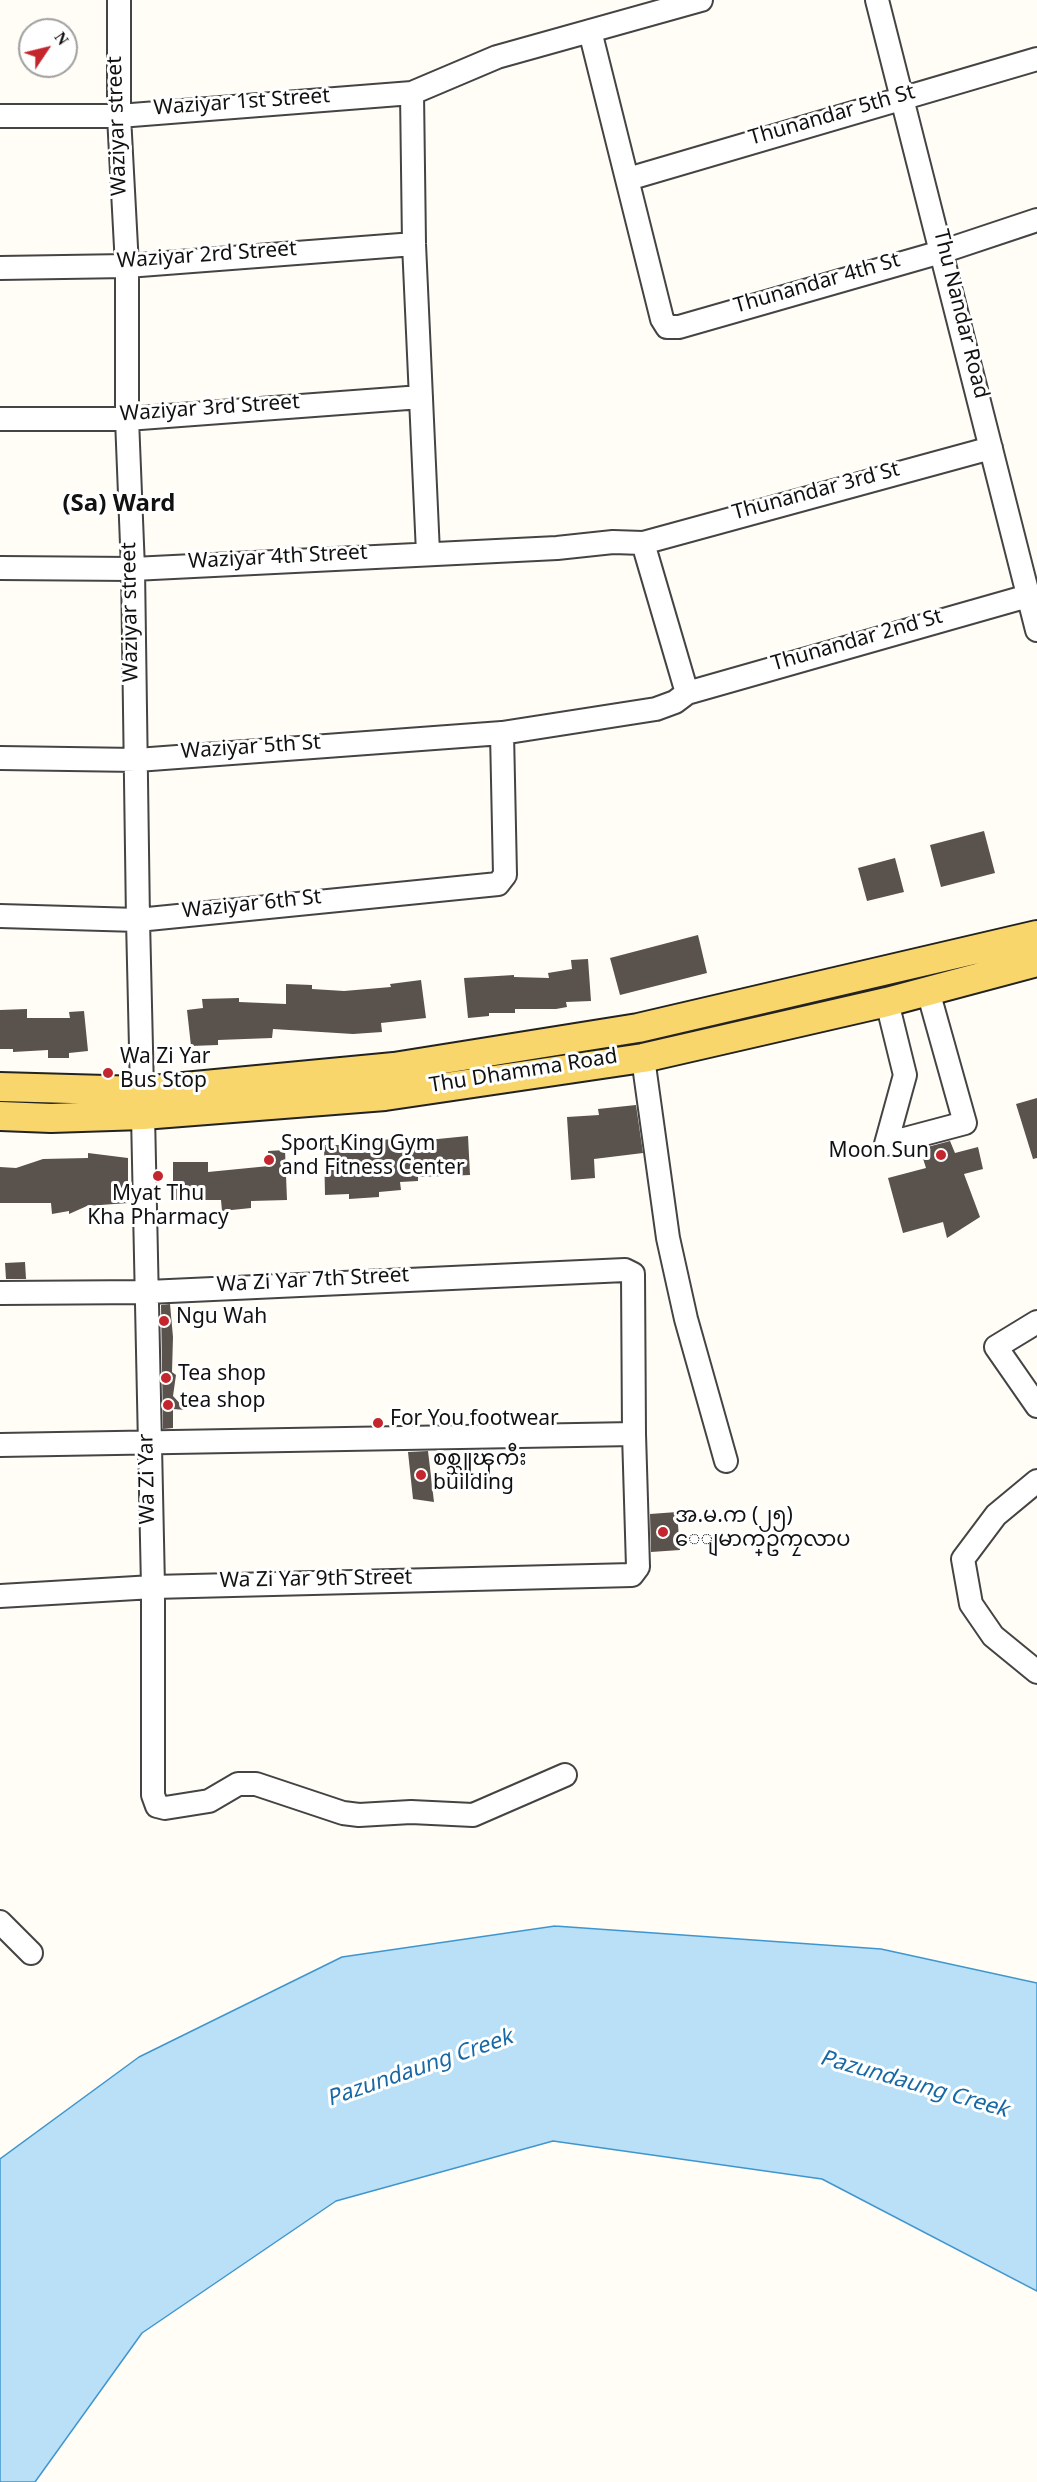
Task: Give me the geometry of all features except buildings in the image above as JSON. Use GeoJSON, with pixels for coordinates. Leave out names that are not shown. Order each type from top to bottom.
{"type":"FeatureCollection","features":[{"type":"Feature","properties":{"kind":"main road","name":"Thu Dhamma Road"},"geometry":{"type":"LineString","coordinates":[[0,1116],[51,1118],[638,1028],[851,977],[1035,941]]}},
{"type":"Feature","properties":{"kind":"main road","name":"Thu Dhamma Road"},"geometry":{"type":"LineString","coordinates":[[0,1087],[142,1103],[385,1096],[643,1058],[887,1002],[928,991],[1035,941]]}},
{"type":"Feature","properties":{"kind":"street","name":"Waziyar street"},"geometry":{"type":"LineString","coordinates":[[119,0],[119,116],[127,266],[127,419],[133,569],[142,1103]]}},
{"type":"Feature","properties":{"kind":"street","name":"Waziyar 1st Street"},"geometry":{"type":"LineString","coordinates":[[0,116],[119,116],[412,93],[497,57],[701,0]]}},
{"type":"Feature","properties":{"kind":"street","name":"Thu Nandar Road"},"geometry":{"type":"LineString","coordinates":[[877,0],[1037,630]]}},
{"type":"Feature","properties":{"kind":"street"},"geometry":{"type":"LineString","coordinates":[[590,31],[628,178]]}},
{"type":"Feature","properties":{"kind":"street","name":"Thunandar 5th St"},"geometry":{"type":"LineString","coordinates":[[628,178],[1037,59]]}},
{"type":"Feature","properties":{"kind":"street"},"geometry":{"type":"LineString","coordinates":[[412,93],[414,244],[428,552]]}},
{"type":"Feature","properties":{"kind":"street","name":"Thunandar 4th St"},"geometry":{"type":"LineString","coordinates":[[628,178],[662,319],[667,327],[679,327],[941,252],[1037,220]]}},
{"type":"Feature","properties":{"kind":"street","name":"Waziyar 2rd Street"},"geometry":{"type":"LineString","coordinates":[[0,268],[127,266],[414,244]]}},
{"type":"Feature","properties":{"kind":"street","name":"Waziyar 3rd Street"},"geometry":{"type":"LineString","coordinates":[[0,419],[127,419],[421,397]]}},
{"type":"Feature","properties":{"kind":"street","name":"Thunandar 3rd St"},"geometry":{"type":"LineString","coordinates":[[557,548],[613,542],[643,543],[991,448]]}},
{"type":"Feature","properties":{"kind":"street"},"geometry":{"type":"LineString","coordinates":[[643,543],[687,693]]}},
{"type":"Feature","properties":{"kind":"street","name":"Waziyar 4th Street"},"geometry":{"type":"LineString","coordinates":[[0,568],[133,569],[428,552],[557,548]]}},
{"type":"Feature","properties":{"kind":"street","name":"Thunandar 2nd St"},"geometry":{"type":"LineString","coordinates":[[502,733],[656,709],[675,702],[687,693],[1028,596]]}},
{"type":"Feature","properties":{"kind":"street","name":"Waziyar 5th St"},"geometry":{"type":"LineString","coordinates":[[0,758],[137,760],[502,733]]}},
{"type":"Feature","properties":{"kind":"street","name":"Waziyar 6th St"},"geometry":{"type":"LineString","coordinates":[[0,916],[138,920],[498,884],[504,875],[502,733]]}},
{"type":"Feature","properties":{"kind":"street"},"geometry":{"type":"LineString","coordinates":[[887,1002],[905,1075],[886,1144],[965,1123],[928,991]]}},
{"type":"Feature","properties":{"kind":"street"},"geometry":{"type":"LineString","coordinates":[[643,1058],[668,1238],[686,1319],[726,1461]]}},
{"type":"Feature","properties":{"kind":"street","name":"Wa Zi Yar"},"geometry":{"type":"LineString","coordinates":[[142,1103],[153,1587],[153,1795],[157,1806],[165,1808],[208,1801],[238,1784],[256,1784],[343,1813],[359,1815],[411,1812],[473,1815],[565,1775]]}},
{"type":"Feature","properties":{"kind":"street","name":"Wa Zi Yar 7th Street"},"geometry":{"type":"LineString","coordinates":[[0,1293],[148,1292],[625,1270],[633,1274],[633,1434]]}},
{"type":"Feature","properties":{"kind":"street"},"geometry":{"type":"LineString","coordinates":[[1037,1322],[996,1347],[1037,1407]]}},
{"type":"Feature","properties":{"kind":"street"},"geometry":{"type":"LineString","coordinates":[[0,1445],[633,1434]]}},
{"type":"Feature","properties":{"kind":"street","name":"Wa Zi Yar 9th Street"},"geometry":{"type":"LineString","coordinates":[[0,1596],[153,1587],[632,1575],[638,1567],[633,1434]]}},
{"type":"Feature","properties":{"kind":"street"},"geometry":{"type":"LineString","coordinates":[[1037,1481],[996,1515],[963,1559],[971,1604],[993,1636],[1037,1672]]}},
{"type":"Feature","properties":{"kind":"street"},"geometry":{"type":"LineString","coordinates":[[0,1922],[31,1953]]}},
{"type":"Feature","properties":{"kind":"water","name":"Pazundaung Creek"},"geometry":{"type":"Polygon","coordinates":[[[555,1926],[881,1949],[1037,1983],[1037,2291],[822,2179],[553,2141],[336,2201],[142,2333],[35,2482],[0,2482],[0,2159],[139,2057],[342,1957],[555,1926]]]}},
{"type":"Feature","properties":{"kind":"place","name":"Wa Zi Yar Bus Stop"},"geometry":{"type":"Point","coordinates":[108,1073]}},
{"type":"Feature","properties":{"kind":"place","name":"Moon Sun"},"geometry":{"type":"Point","coordinates":[941,1155]}},
{"type":"Feature","properties":{"kind":"place","name":"Sport King Gym and Fitness Center"},"geometry":{"type":"Point","coordinates":[269,1160]}},
{"type":"Feature","properties":{"kind":"place","name":"Myat Thu Kha Pharmacy"},"geometry":{"type":"Point","coordinates":[158,1176]}},
{"type":"Feature","properties":{"kind":"place","name":"Ngu Wah"},"geometry":{"type":"Point","coordinates":[164,1321]}},
{"type":"Feature","properties":{"kind":"place","name":"Tea shop"},"geometry":{"type":"Point","coordinates":[166,1378]}},
{"type":"Feature","properties":{"kind":"place","name":"tea shop"},"geometry":{"type":"Point","coordinates":[168,1405]}},
{"type":"Feature","properties":{"kind":"place","name":"For You footwear"},"geometry":{"type":"Point","coordinates":[378,1423]}},
{"type":"Feature","properties":{"kind":"place","name":"စစ္သူၾကီး building"},"geometry":{"type":"Point","coordinates":[421,1475]}},
{"type":"Feature","properties":{"kind":"place","name":"အ.မ.က (၂၅) ေျမာက္ဥကၠလာပ"},"geometry":{"type":"Point","coordinates":[663,1532]}},
{"type":"Feature","properties":{"kind":"district","name":"(Sa) Ward"},"geometry":{"type":"Point","coordinates":[119,508]}}]}
